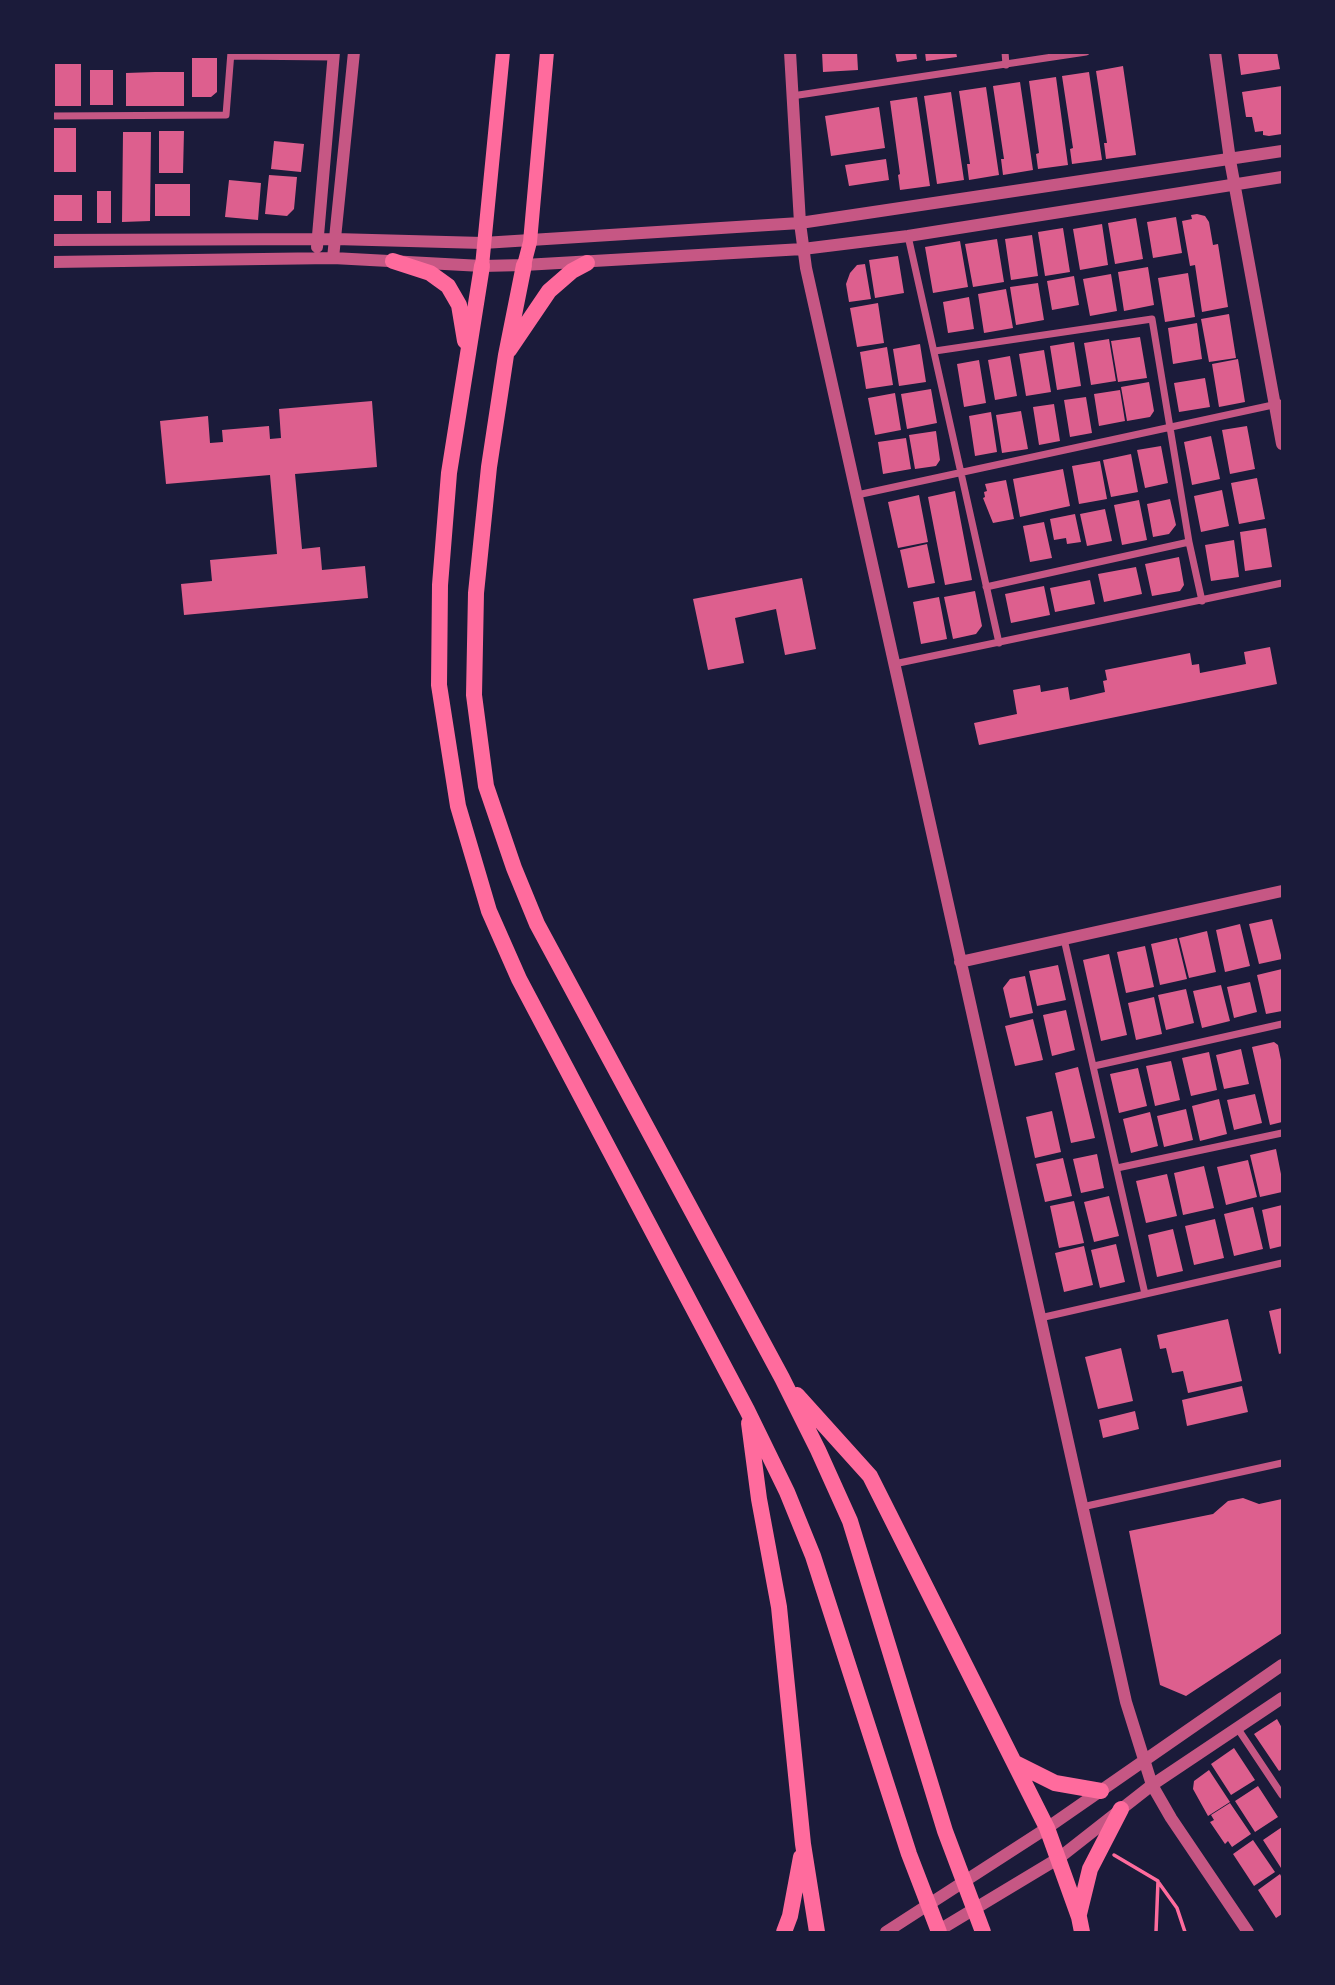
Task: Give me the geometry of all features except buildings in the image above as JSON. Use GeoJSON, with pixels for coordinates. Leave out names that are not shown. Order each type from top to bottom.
{"type":"FeatureCollection","features":[{"type":"Feature","properties":{"kind":"highway"},"geometry":{"type":"LineString","coordinates":[[393,261],[430,273],[448,286],[459,305],[467,357]]}},
{"type":"Feature","properties":{"kind":"highway"},"geometry":{"type":"LineString","coordinates":[[506,355],[550,291],[561,279],[587,263]]}},
{"type":"Feature","properties":{"kind":"highway"},"geometry":{"type":"LineString","coordinates":[[524,265],[506,355],[489,467],[476,593],[474,695],[486,786],[514,868],[537,924],[782,1378],[850,1521],[946,1831],[983,1933]]}},
{"type":"Feature","properties":{"kind":"highway"},"geometry":{"type":"LineString","coordinates":[[482,266],[449,472],[440,585],[439,685],[458,806],[489,911],[519,979],[788,1492],[813,1556],[937,1933]]}},
{"type":"Feature","properties":{"kind":"highway"},"geometry":{"type":"LineString","coordinates":[[782,1378],[870,1476],[1048,1828],[1081,1925]]}},
{"type":"Feature","properties":{"kind":"highway"},"geometry":{"type":"LineString","coordinates":[[747,1410],[759,1499],[779,1607],[803,1844],[817,1933]]}},
{"type":"Feature","properties":{"kind":"highway"},"geometry":{"type":"LineString","coordinates":[[1014,1763],[1055,1783],[1101,1791]]}},
{"type":"Feature","properties":{"kind":"highway"},"geometry":{"type":"LineString","coordinates":[[1081,1925],[1090,1869],[1121,1809]]}},
{"type":"Feature","properties":{"kind":"highway"},"geometry":{"type":"LineString","coordinates":[[784,1933],[790,1916],[803,1844]]}},
{"type":"Feature","properties":{"kind":"main road"},"geometry":{"type":"LineString","coordinates":[[482,266],[503,52]]}},
{"type":"Feature","properties":{"kind":"main road"},"geometry":{"type":"LineString","coordinates":[[524,265],[530,242],[547,52]]}},
{"type":"Feature","properties":{"kind":"street"},"geometry":{"type":"LineString","coordinates":[[333,258],[354,52]]}},
{"type":"Feature","properties":{"kind":"street"},"geometry":{"type":"LineString","coordinates":[[790,52],[803,249],[893,664],[1126,1702],[1152,1785],[1248,1933]]}},
{"type":"Feature","properties":{"kind":"street"},"geometry":{"type":"LineString","coordinates":[[1005,52],[1006,65]]}},
{"type":"Feature","properties":{"kind":"street"},"geometry":{"type":"LineString","coordinates":[[792,96],[1086,52]]}},
{"type":"Feature","properties":{"kind":"street"},"geometry":{"type":"LineString","coordinates":[[1215,52],[1230,160],[1279,404],[1283,444]]}},
{"type":"Feature","properties":{"kind":"street"},"geometry":{"type":"LineString","coordinates":[[52,116],[226,115],[231,54],[334,55],[316,258]]}},
{"type":"Feature","properties":{"kind":"street"},"geometry":{"type":"LineString","coordinates":[[52,240],[335,239],[530,242],[800,223],[1283,150]]}},
{"type":"Feature","properties":{"kind":"street"},"geometry":{"type":"LineString","coordinates":[[52,262],[333,258],[482,266],[587,263],[803,249],[908,236],[1283,177]]}},
{"type":"Feature","properties":{"kind":"street"},"geometry":{"type":"LineString","coordinates":[[908,236],[999,643]]}},
{"type":"Feature","properties":{"kind":"street"},"geometry":{"type":"LineString","coordinates":[[935,351],[1152,319],[1189,542],[1202,601]]}},
{"type":"Feature","properties":{"kind":"street"},"geometry":{"type":"LineString","coordinates":[[857,495],[1279,404]]}},
{"type":"Feature","properties":{"kind":"street"},"geometry":{"type":"LineString","coordinates":[[986,587],[1189,542]]}},
{"type":"Feature","properties":{"kind":"street"},"geometry":{"type":"LineString","coordinates":[[893,664],[1283,583]]}},
{"type":"Feature","properties":{"kind":"street"},"geometry":{"type":"LineString","coordinates":[[960,962],[1283,891]]}},
{"type":"Feature","properties":{"kind":"street"},"geometry":{"type":"LineString","coordinates":[[1064,938],[1145,1294]]}},
{"type":"Feature","properties":{"kind":"street"},"geometry":{"type":"LineString","coordinates":[[1094,1066],[1283,1024]]}},
{"type":"Feature","properties":{"kind":"street"},"geometry":{"type":"LineString","coordinates":[[1117,1168],[1283,1133]]}},
{"type":"Feature","properties":{"kind":"street"},"geometry":{"type":"LineString","coordinates":[[1040,1318],[1283,1263]]}},
{"type":"Feature","properties":{"kind":"street"},"geometry":{"type":"LineString","coordinates":[[1082,1507],[1283,1463]]}},
{"type":"Feature","properties":{"kind":"street"},"geometry":{"type":"LineString","coordinates":[[886,1933],[1048,1828],[1283,1665]]}},
{"type":"Feature","properties":{"kind":"street"},"geometry":{"type":"LineString","coordinates":[[937,1933],[1059,1858],[1152,1785],[1283,1698]]}},
{"type":"Feature","properties":{"kind":"street"},"geometry":{"type":"LineString","coordinates":[[1238,1729],[1283,1795]]}},
{"type":"Feature","properties":{"kind":"path"},"geometry":{"type":"LineString","coordinates":[[1100,1847],[1158,1881],[1177,1908],[1185,1933]]}},
{"type":"Feature","properties":{"kind":"path"},"geometry":{"type":"LineString","coordinates":[[1156,1933],[1158,1881]]}}]}
